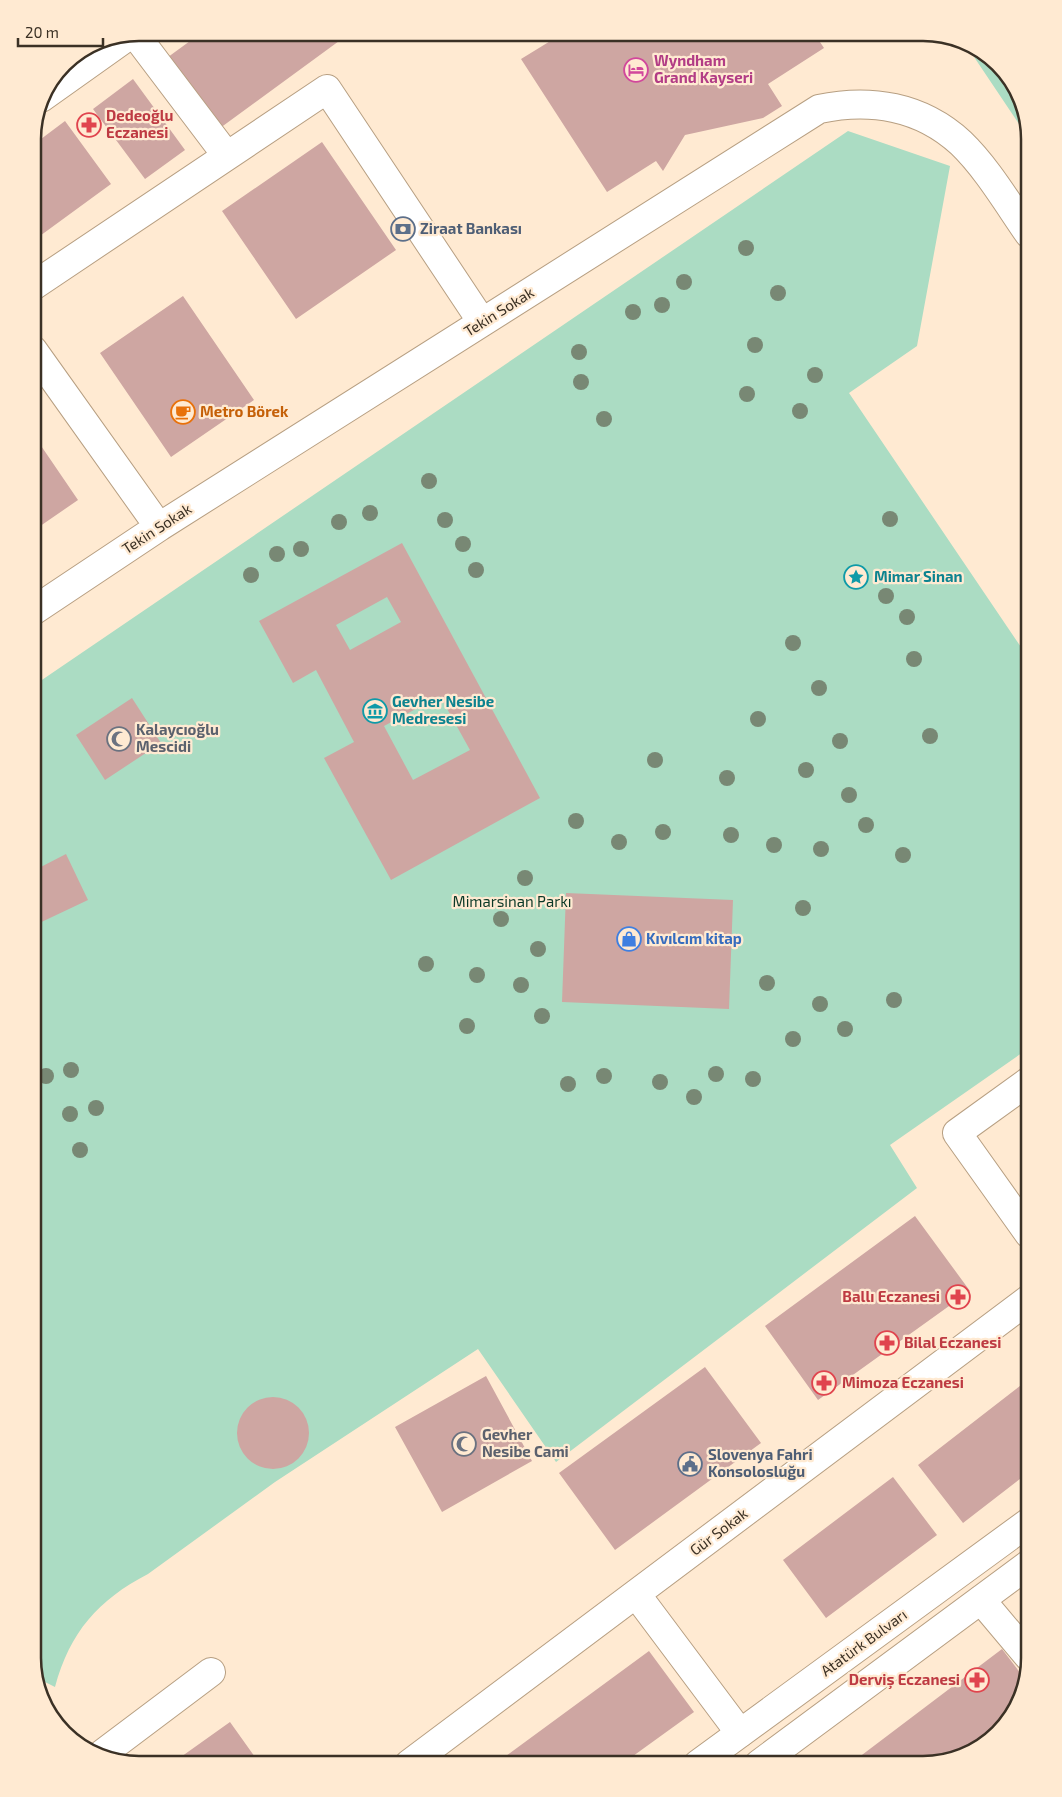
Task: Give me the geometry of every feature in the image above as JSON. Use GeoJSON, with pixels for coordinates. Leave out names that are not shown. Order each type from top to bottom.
{"type":"FeatureCollection","features":[{"type":"Feature","properties":{"kind":"street"},"geometry":{"type":"LineString","coordinates":[[138,41],[227,156]]}},
{"type":"Feature","properties":{"kind":"street"},"geometry":{"type":"LineString","coordinates":[[56,88],[120,43]]}},
{"type":"Feature","properties":{"kind":"street"},"geometry":{"type":"LineString","coordinates":[[41,281],[327,89],[482,322]]}},
{"type":"Feature","properties":{"kind":"street","name":"Tekin Sokak"},"geometry":{"type":"LineString","coordinates":[[41,606],[159,527],[819,109],[860,103],[880,105],[900,109],[922,117],[942,128],[960,142],[976,159],[1021,222]]}},
{"type":"Feature","properties":{"kind":"street"},"geometry":{"type":"LineString","coordinates":[[41,361],[159,527]]}},
{"type":"Feature","properties":{"kind":"street"},"geometry":{"type":"LineString","coordinates":[[1021,1088],[958,1133],[1021,1221]]}},
{"type":"Feature","properties":{"kind":"street","name":"Gür Sokak"},"geometry":{"type":"LineString","coordinates":[[420,1756],[1021,1307]]}},
{"type":"Feature","properties":{"kind":"street","name":"Atatürk Bulvarı"},"geometry":{"type":"LineString","coordinates":[[709,1756],[1021,1529]]}},
{"type":"Feature","properties":{"kind":"street"},"geometry":{"type":"LineString","coordinates":[[771,1756],[1021,1571]]}},
{"type":"Feature","properties":{"kind":"street"},"geometry":{"type":"LineString","coordinates":[[636,1594],[740,1733]]}},
{"type":"Feature","properties":{"kind":"street"},"geometry":{"type":"LineString","coordinates":[[981,1600],[1021,1647]]}},
{"type":"Feature","properties":{"kind":"street"},"geometry":{"type":"LineString","coordinates":[[107,1750],[211,1672]]}},
{"type":"Feature","properties":{"kind":"green space"},"geometry":{"type":"Polygon","coordinates":[[[973,55],[987,66],[1004,85],[1016,108],[1020,125],[973,55]]]}},
{"type":"Feature","properties":{"kind":"green space","name":"Mimarsinan Parkı"},"geometry":{"type":"Polygon","coordinates":[[[848,131],[950,166],[917,346],[849,393],[1021,647],[1021,1054],[890,1145],[917,1188],[556,1462],[478,1349],[275,1482],[148,1574],[114,1595],[88,1620],[78,1634],[61,1667],[55,1687],[44,1682],[41,1664],[41,681],[848,131]]]}},
{"type":"Feature","properties":{"kind":"building"},"geometry":{"type":"Polygon","coordinates":[[[190,41],[339,41],[216,131],[164,60],[190,41]]]}},
{"type":"Feature","properties":{"kind":"building"},"geometry":{"type":"Polygon","coordinates":[[[550,41],[819,41],[824,48],[768,84],[782,106],[763,118],[685,135],[663,171],[656,161],[607,192],[521,59],[550,41]]]}},
{"type":"Feature","properties":{"kind":"building"},"geometry":{"type":"Polygon","coordinates":[[[133,79],[185,150],[145,179],[93,109],[133,79]]]}},
{"type":"Feature","properties":{"kind":"building"},"geometry":{"type":"Polygon","coordinates":[[[65,121],[111,184],[41,235],[41,139],[65,121]]]}},
{"type":"Feature","properties":{"kind":"building"},"geometry":{"type":"Polygon","coordinates":[[[322,142],[396,250],[296,319],[222,211],[322,142]]]}},
{"type":"Feature","properties":{"kind":"building"},"geometry":{"type":"Polygon","coordinates":[[[183,296],[254,400],[171,457],[100,353],[183,296]]]}},
{"type":"Feature","properties":{"kind":"building"},"geometry":{"type":"Polygon","coordinates":[[[41,446],[78,500],[41,525],[41,446]]]}},
{"type":"Feature","properties":{"kind":"building","name":"Gevher Nesibe Medresesi"},"geometry":{"type":"Polygon","coordinates":[[[402,543],[540,798],[391,880],[324,758],[354,742],[316,670],[293,683],[259,621],[402,543]],[[387,597],[336,625],[350,650],[401,622],[387,597]],[[440,696],[384,726],[413,780],[470,750],[440,696]]]}},
{"type":"Feature","properties":{"kind":"building","name":"Kalaycıoğlu Mescidi"},"geometry":{"type":"Polygon","coordinates":[[[132,698],[161,743],[105,780],[76,735],[132,698]]]}},
{"type":"Feature","properties":{"kind":"building"},"geometry":{"type":"Polygon","coordinates":[[[66,854],[88,900],[41,922],[41,867],[66,854]]]}},
{"type":"Feature","properties":{"kind":"building"},"geometry":{"type":"Polygon","coordinates":[[[566,893],[733,900],[729,1009],[562,1002],[566,893]]]}},
{"type":"Feature","properties":{"kind":"building"},"geometry":{"type":"Polygon","coordinates":[[[915,1216],[970,1291],[818,1400],[765,1326],[915,1216]]]}},
{"type":"Feature","properties":{"kind":"building"},"geometry":{"type":"Polygon","coordinates":[[[705,1367],[761,1443],[615,1550],[559,1473],[705,1367]]]}},
{"type":"Feature","properties":{"kind":"building","name":"Gevher Nesibe Cami"},"geometry":{"type":"Polygon","coordinates":[[[486,1376],[532,1461],[442,1512],[395,1427],[486,1376]]]}},
{"type":"Feature","properties":{"kind":"building"},"geometry":{"type":"Polygon","coordinates":[[[1021,1385],[1021,1478],[963,1523],[918,1465],[1021,1385]]]}},
{"type":"Feature","properties":{"kind":"building"},"geometry":{"type":"Polygon","coordinates":[[[273,1397],[293,1403],[303,1413],[309,1433],[303,1453],[293,1463],[273,1469],[253,1463],[243,1453],[237,1433],[243,1413],[253,1403],[273,1397]]]}},
{"type":"Feature","properties":{"kind":"building"},"geometry":{"type":"Polygon","coordinates":[[[893,1477],[937,1535],[826,1618],[783,1560],[893,1477]]]}},
{"type":"Feature","properties":{"kind":"building"},"geometry":{"type":"Polygon","coordinates":[[[1002,1649],[1020,1672],[1016,1689],[1004,1712],[987,1731],[966,1746],[936,1755],[861,1756],[1002,1649]]]}},
{"type":"Feature","properties":{"kind":"building"},"geometry":{"type":"Polygon","coordinates":[[[649,1651],[694,1712],[633,1756],[506,1756],[649,1651]]]}},
{"type":"Feature","properties":{"kind":"building"},"geometry":{"type":"Polygon","coordinates":[[[230,1722],[254,1756],[182,1756],[230,1722]]]}},
{"type":"Feature","properties":{"kind":"place","name":"Wyndham Grand Kayseri"},"geometry":{"type":"Point","coordinates":[636,70]}},
{"type":"Feature","properties":{"kind":"place","name":"Dedeoğlu Eczanesi"},"geometry":{"type":"Point","coordinates":[89,125]}},
{"type":"Feature","properties":{"kind":"place","name":"Ziraat Bankası"},"geometry":{"type":"Point","coordinates":[403,229]}},
{"type":"Feature","properties":{"kind":"place","name":"Metro Börek"},"geometry":{"type":"Point","coordinates":[183,412]}},
{"type":"Feature","properties":{"kind":"place","name":"Mimar Sinan"},"geometry":{"type":"Point","coordinates":[856,577]}},
{"type":"Feature","properties":{"kind":"place","name":"Gevher Nesibe Medresesi"},"geometry":{"type":"Point","coordinates":[375,711]}},
{"type":"Feature","properties":{"kind":"place","name":"Kalaycıoğlu Mescidi"},"geometry":{"type":"Point","coordinates":[119,739]}},
{"type":"Feature","properties":{"kind":"place","name":"Kıvılcım kitap"},"geometry":{"type":"Point","coordinates":[629,939]}},
{"type":"Feature","properties":{"kind":"place","name":"Ballı Eczanesi"},"geometry":{"type":"Point","coordinates":[958,1297]}},
{"type":"Feature","properties":{"kind":"place","name":"Bilal Eczanesi"},"geometry":{"type":"Point","coordinates":[887,1343]}},
{"type":"Feature","properties":{"kind":"place","name":"Mimoza Eczanesi"},"geometry":{"type":"Point","coordinates":[824,1383]}},
{"type":"Feature","properties":{"kind":"place","name":"Gevher Nesibe Cami"},"geometry":{"type":"Point","coordinates":[464,1444]}},
{"type":"Feature","properties":{"kind":"place","name":"Slovenya Fahri Konsolosluğu"},"geometry":{"type":"Point","coordinates":[690,1464]}},
{"type":"Feature","properties":{"kind":"place","name":"Derviş Eczanesi"},"geometry":{"type":"Point","coordinates":[977,1680]}}]}
